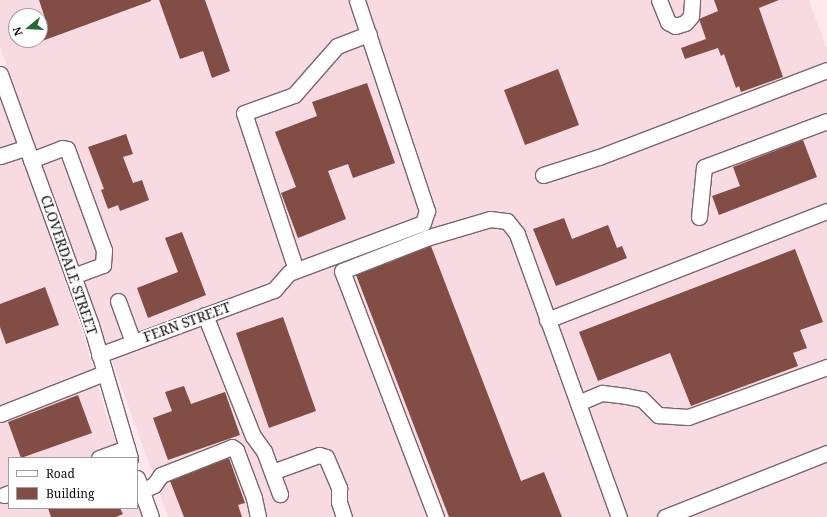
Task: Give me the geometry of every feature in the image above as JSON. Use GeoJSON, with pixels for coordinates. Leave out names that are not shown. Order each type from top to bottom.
{"type":"FeatureCollection","features":[{"type":"Feature","properties":{"kind":"street"},"geometry":{"type":"LineString","coordinates":[[357,0],[369,34],[428,211],[423,222],[296,270],[244,113],[294,95],[337,46],[369,34]]}},
{"type":"Feature","properties":{"kind":"street"},"geometry":{"type":"LineString","coordinates":[[659,0],[668,22],[676,26],[685,23],[691,16],[692,0]]}},
{"type":"Feature","properties":{"kind":"street"},"geometry":{"type":"LineString","coordinates":[[543,175],[599,157],[827,70]]}},
{"type":"Feature","properties":{"kind":"street","name":"CLOVERDALE STREET"},"geometry":{"type":"LineString","coordinates":[[0,74],[73,276],[99,355],[128,453]]}},
{"type":"Feature","properties":{"kind":"street"},"geometry":{"type":"LineString","coordinates":[[699,217],[704,168],[827,121]]}},
{"type":"Feature","properties":{"kind":"street"},"geometry":{"type":"LineString","coordinates":[[0,156],[62,148],[67,149],[104,250],[103,264],[73,276]]}},
{"type":"Feature","properties":{"kind":"street"},"geometry":{"type":"LineString","coordinates":[[547,320],[827,211]]}},
{"type":"Feature","properties":{"kind":"street"},"geometry":{"type":"LineString","coordinates":[[436,517],[342,271],[426,238],[490,219],[507,221],[517,234],[619,517]]}},
{"type":"Feature","properties":{"kind":"street","name":"FERN STREET"},"geometry":{"type":"LineString","coordinates":[[99,355],[274,290],[289,273],[296,270]]}},
{"type":"Feature","properties":{"kind":"street"},"geometry":{"type":"LineString","coordinates":[[118,301],[133,342]]}},
{"type":"Feature","properties":{"kind":"street"},"geometry":{"type":"LineString","coordinates":[[205,316],[253,436],[264,451],[280,494]]}},
{"type":"Feature","properties":{"kind":"street"},"geometry":{"type":"LineString","coordinates":[[578,403],[602,393],[626,396],[642,399],[658,415],[688,417],[827,367]]}},
{"type":"Feature","properties":{"kind":"street"},"geometry":{"type":"LineString","coordinates":[[0,414],[104,373]]}},
{"type":"Feature","properties":{"kind":"street"},"geometry":{"type":"LineString","coordinates":[[150,517],[139,485],[154,485],[161,475],[232,448],[236,450],[241,463],[258,517]]}},
{"type":"Feature","properties":{"kind":"street"},"geometry":{"type":"LineString","coordinates":[[105,457],[128,453]]}},
{"type":"Feature","properties":{"kind":"street"},"geometry":{"type":"LineString","coordinates":[[665,517],[827,453]]}},
{"type":"Feature","properties":{"kind":"street"},"geometry":{"type":"LineString","coordinates":[[272,472],[319,455],[326,457],[339,488],[339,502],[344,517]]}},
{"type":"Feature","properties":{"kind":"shaded area"},"geometry":{"type":"Polygon","coordinates":[[[0,0],[809,0],[827,49],[827,517],[168,517],[0,47],[0,0]]]}},
{"type":"Feature","properties":{"kind":"shaded area"},"geometry":{"type":"Polygon","coordinates":[[[0,94],[82,329],[106,414],[122,457],[8,457],[8,509],[138,509],[138,504],[143,517],[0,517],[0,94]]]}},
{"type":"Feature","properties":{"kind":"building"},"geometry":{"type":"Polygon","coordinates":[[[39,0],[151,0],[48,39],[48,8],[42,8],[39,0]]]}},
{"type":"Feature","properties":{"kind":"building"},"geometry":{"type":"Polygon","coordinates":[[[159,0],[205,0],[230,71],[212,78],[203,51],[180,59],[159,0]]]}},
{"type":"Feature","properties":{"kind":"building"},"geometry":{"type":"Polygon","coordinates":[[[714,0],[779,0],[759,8],[783,77],[741,92],[739,86],[736,88],[724,54],[721,56],[718,48],[685,59],[681,48],[706,39],[699,19],[718,11],[714,0]]]}},
{"type":"Feature","properties":{"kind":"building"},"geometry":{"type":"Polygon","coordinates":[[[558,69],[579,125],[525,145],[504,90],[558,69]]]}},
{"type":"Feature","properties":{"kind":"building"},"geometry":{"type":"Polygon","coordinates":[[[367,83],[395,163],[353,178],[348,164],[328,171],[346,219],[298,238],[281,193],[296,187],[275,132],[317,116],[312,102],[367,83]]]}},
{"type":"Feature","properties":{"kind":"building"},"geometry":{"type":"Polygon","coordinates":[[[126,134],[133,154],[123,157],[133,183],[142,180],[149,200],[120,211],[118,205],[108,209],[101,190],[104,189],[88,147],[126,134]]]}},
{"type":"Feature","properties":{"kind":"building"},"geometry":{"type":"Polygon","coordinates":[[[803,140],[817,177],[719,215],[712,196],[740,186],[733,167],[803,140]]]}},
{"type":"Feature","properties":{"kind":"building"},"geometry":{"type":"Polygon","coordinates":[[[564,218],[572,239],[608,225],[617,248],[622,246],[627,258],[556,286],[533,229],[564,218]]]}},
{"type":"Feature","properties":{"kind":"building"},"geometry":{"type":"Polygon","coordinates":[[[182,232],[206,295],[148,318],[137,288],[178,272],[165,238],[182,232]]]}},
{"type":"Feature","properties":{"kind":"building"},"geometry":{"type":"Polygon","coordinates":[[[431,246],[521,481],[544,472],[562,517],[449,517],[356,275],[431,246]]]}},
{"type":"Feature","properties":{"kind":"building"},"geometry":{"type":"Polygon","coordinates":[[[795,249],[823,322],[800,330],[807,348],[793,353],[798,366],[691,406],[670,353],[598,381],[579,332],[795,249]]]}},
{"type":"Feature","properties":{"kind":"building"},"geometry":{"type":"Polygon","coordinates":[[[45,287],[59,325],[6,344],[0,327],[0,304],[45,287]]]}},
{"type":"Feature","properties":{"kind":"building"},"geometry":{"type":"Polygon","coordinates":[[[283,317],[316,411],[269,428],[236,333],[283,317]]]}},
{"type":"Feature","properties":{"kind":"building"},"geometry":{"type":"Polygon","coordinates":[[[184,386],[191,404],[225,392],[240,435],[168,460],[153,418],[172,411],[165,392],[184,386]]]}},
{"type":"Feature","properties":{"kind":"building"},"geometry":{"type":"Polygon","coordinates":[[[78,395],[92,433],[21,457],[8,422],[78,395]]]}},
{"type":"Feature","properties":{"kind":"building"},"geometry":{"type":"Polygon","coordinates":[[[229,458],[245,503],[238,505],[242,517],[184,517],[170,481],[229,458]]]}},
{"type":"Feature","properties":{"kind":"building"},"geometry":{"type":"Polygon","coordinates":[[[48,509],[120,509],[123,514],[116,517],[51,517],[48,509]]]}}]}
